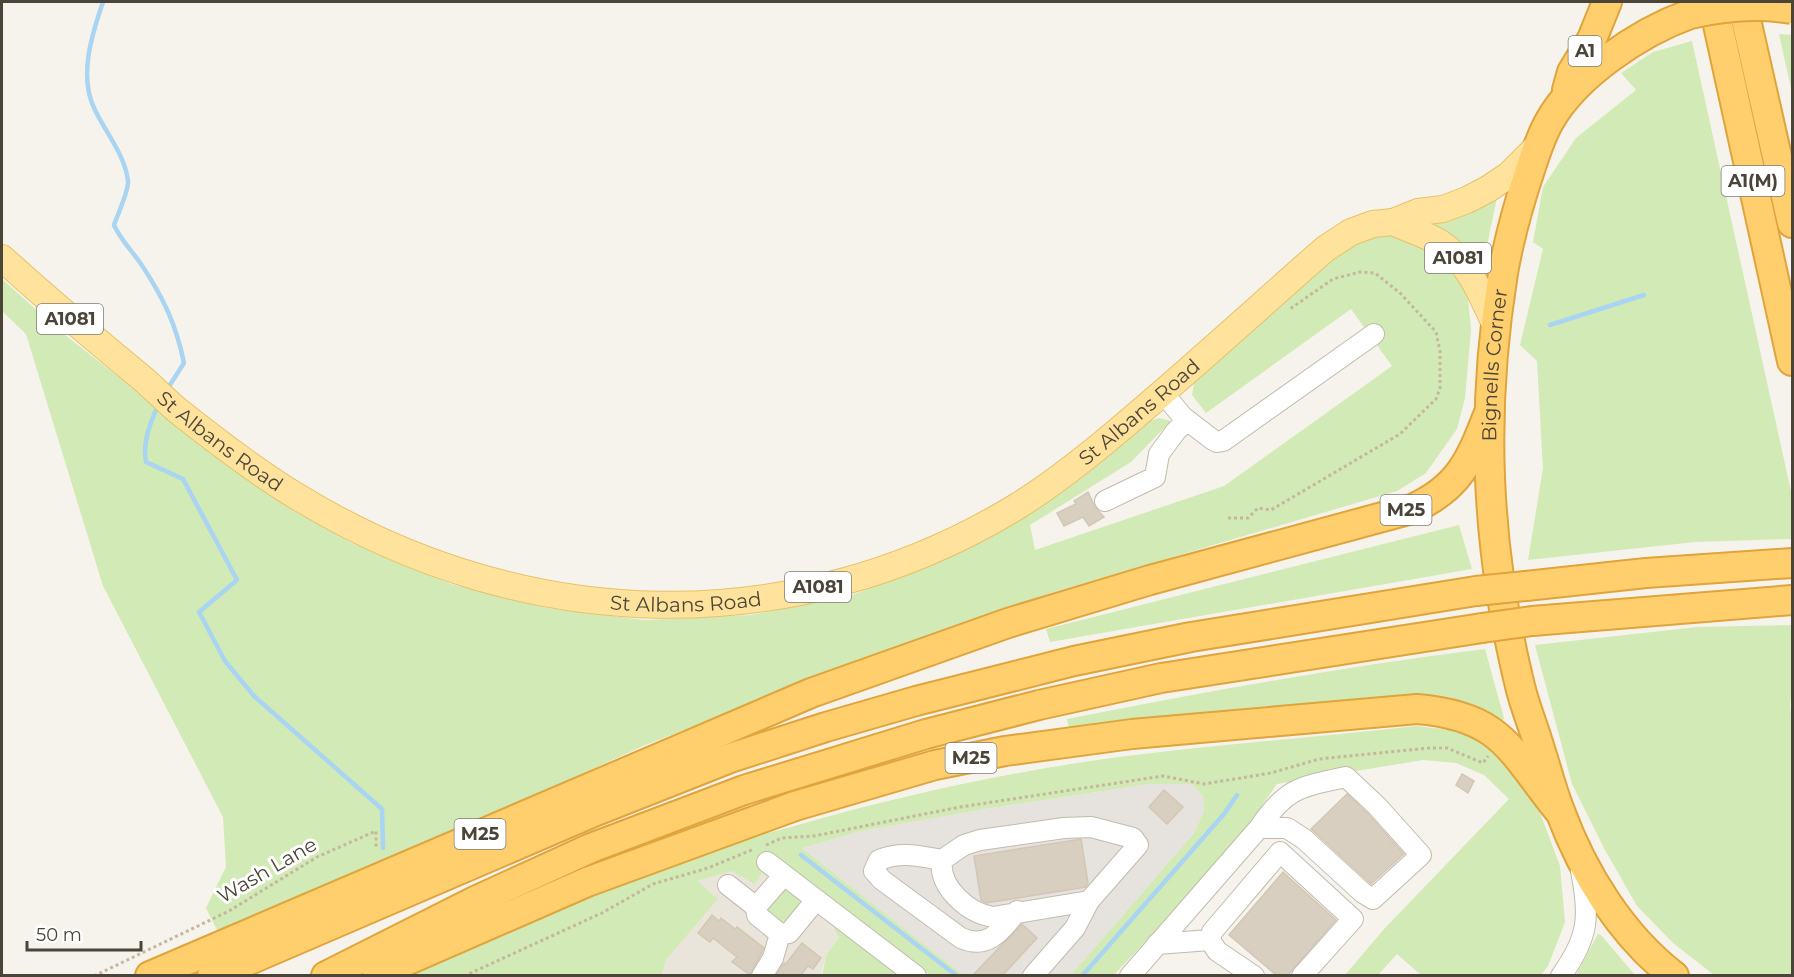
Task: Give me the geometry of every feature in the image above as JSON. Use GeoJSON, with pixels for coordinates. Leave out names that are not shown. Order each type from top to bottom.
{"type":"FeatureCollection","features":[{"type":"Feature","properties":{"kind":"highway","name":"A1"},"geometry":{"type":"LineString","coordinates":[[1563,100],[1572,72],[1589,45],[1607,2]]}},
{"type":"Feature","properties":{"kind":"highway","name":"A1(M)"},"geometry":{"type":"LineString","coordinates":[[1713,2],[1792,361]]}},
{"type":"Feature","properties":{"kind":"highway","name":"A1(M)"},"geometry":{"type":"LineString","coordinates":[[1742,2],[1792,223]]}},
{"type":"Feature","properties":{"kind":"highway","name":"Bignells Corner"},"geometry":{"type":"LineString","coordinates":[[1674,975],[1651,956],[1623,925],[1577,852],[1559,811],[1520,689],[1496,566],[1490,500],[1488,415],[1495,324],[1508,242],[1517,208],[1538,146],[1563,100],[1594,71],[1624,48],[1658,27],[1690,14],[1746,5],[1792,9]]}},
{"type":"Feature","properties":{"kind":"highway","name":"M25"},"geometry":{"type":"LineString","coordinates":[[150,975],[811,693],[1041,613],[1150,580],[1412,508],[1437,496],[1457,478],[1476,446],[1488,415]]}},
{"type":"Feature","properties":{"kind":"highway","name":"M25"},"geometry":{"type":"LineString","coordinates":[[212,975],[596,811],[730,758],[916,701],[1074,661],[1191,638],[1476,591],[1646,573],[1792,563]]}},
{"type":"Feature","properties":{"kind":"highway","name":"M25"},"geometry":{"type":"LineString","coordinates":[[326,975],[465,906],[591,848],[744,790],[926,734],[1039,705],[1161,678],[1532,621],[1792,600]]}},
{"type":"Feature","properties":{"kind":"highway","name":"M25"},"geometry":{"type":"LineString","coordinates":[[377,975],[587,882],[795,806],[935,765],[1066,742],[1417,708],[1442,711],[1477,722],[1509,745],[1559,811]]}},
{"type":"Feature","properties":{"kind":"main road","name":"St Albans Road"},"geometry":{"type":"LineString","coordinates":[[2,258],[73,322],[177,409],[260,472],[300,499],[346,525],[390,546],[458,571],[530,591],[613,604],[699,605],[793,594],[894,567],[987,523],[1053,483],[1087,456],[1163,393],[1325,249],[1351,232],[1373,224],[1393,222],[1418,212],[1443,209],[1467,200],[1509,175],[1538,146]]}},
{"type":"Feature","properties":{"kind":"main road","name":"A1081"},"geometry":{"type":"LineString","coordinates":[[1393,222],[1440,243],[1454,254],[1473,279],[1495,324]]}},
{"type":"Feature","properties":{"kind":"street"},"geometry":{"type":"LineString","coordinates":[[1163,393],[1187,420],[1213,440],[1223,441],[1374,334]]}},
{"type":"Feature","properties":{"kind":"street"},"geometry":{"type":"LineString","coordinates":[[1105,501],[1155,477],[1159,454],[1187,420]]}},
{"type":"Feature","properties":{"kind":"street"},"geometry":{"type":"LineString","coordinates":[[1130,975],[1259,828],[1273,807],[1290,793],[1305,786],[1346,777],[1377,806],[1421,855],[1373,899],[1363,893],[1304,839],[1287,828],[1259,828]]}},
{"type":"Feature","properties":{"kind":"street"},"geometry":{"type":"LineString","coordinates":[[1017,911],[996,936],[987,941],[971,942],[961,938],[874,871],[879,860],[891,855],[905,853],[942,860],[964,845],[980,840],[1064,828],[1091,827],[1133,838],[1138,845],[1089,901],[1075,928],[1033,975]]}},
{"type":"Feature","properties":{"kind":"street"},"geometry":{"type":"LineString","coordinates":[[762,852],[784,875],[916,975]]}},
{"type":"Feature","properties":{"kind":"street"},"geometry":{"type":"LineString","coordinates":[[1254,975],[1217,951],[1210,940],[1212,932],[1280,852],[1353,919],[1302,975]]}},
{"type":"Feature","properties":{"kind":"street","name":"Bignells Corner"},"geometry":{"type":"LineString","coordinates":[[1561,975],[1580,945],[1585,926],[1587,900],[1577,852]]}},
{"type":"Feature","properties":{"kind":"street"},"geometry":{"type":"LineString","coordinates":[[942,860],[940,871],[947,884],[969,908],[982,915],[993,917],[1017,911],[1089,901]]}},
{"type":"Feature","properties":{"kind":"street"},"geometry":{"type":"LineString","coordinates":[[756,907],[784,875]]}},
{"type":"Feature","properties":{"kind":"street"},"geometry":{"type":"LineString","coordinates":[[728,885],[756,907],[757,915],[780,934],[789,933],[816,900]]}},
{"type":"Feature","properties":{"kind":"street"},"geometry":{"type":"LineString","coordinates":[[762,975],[773,958],[780,934]]}},
{"type":"Feature","properties":{"kind":"street"},"geometry":{"type":"LineString","coordinates":[[1157,944],[1210,940]]}},
{"type":"Feature","properties":{"kind":"path"},"geometry":{"type":"LineString","coordinates":[[464,975],[602,913],[652,884],[762,852],[782,837],[814,836],[960,807],[1163,776],[1204,784],[1271,773],[1319,759],[1447,748],[1483,764]]}},
{"type":"Feature","properties":{"kind":"path","name":"Wash Lane"},"geometry":{"type":"LineString","coordinates":[[94,975],[229,911],[317,857],[376,831],[376,848]]}},
{"type":"Feature","properties":{"kind":"shaded area"},"geometry":{"type":"Polygon","coordinates":[[[1149,784],[1192,784],[1203,796],[1204,811],[1194,833],[1071,975],[963,975],[802,848],[861,831],[1149,784]]]}},
{"type":"Feature","properties":{"kind":"shaded area"},"geometry":{"type":"Polygon","coordinates":[[[765,867],[830,921],[839,938],[826,955],[821,975],[662,976],[666,960],[718,899],[696,881],[732,871],[765,867]]]}},
{"type":"Feature","properties":{"kind":"green space"},"geometry":{"type":"Polygon","coordinates":[[[1779,34],[1792,35],[1792,93],[1779,34]]]}},
{"type":"Feature","properties":{"kind":"green space"},"geometry":{"type":"Polygon","coordinates":[[[1692,41],[1792,496],[1792,539],[1695,542],[1528,560],[1543,468],[1537,361],[1520,345],[1543,249],[1533,242],[1543,187],[1576,138],[1636,90],[1621,73],[1653,52],[1692,41]]]}},
{"type":"Feature","properties":{"kind":"green space"},"geometry":{"type":"Polygon","coordinates":[[[1498,193],[1482,269],[1479,271],[1422,221],[1498,193]]]}},
{"type":"Feature","properties":{"kind":"green space"},"geometry":{"type":"Polygon","coordinates":[[[1386,234],[1401,235],[1436,248],[1461,282],[1468,299],[1471,330],[1465,398],[1457,429],[1426,473],[1397,491],[1054,592],[857,662],[643,746],[221,938],[206,908],[226,867],[223,817],[103,586],[26,334],[2,311],[2,279],[60,331],[259,487],[352,543],[451,584],[547,608],[644,620],[751,615],[850,596],[941,561],[1029,512],[1142,424],[1159,418],[1171,421],[1131,462],[1030,525],[1035,550],[1224,486],[1392,366],[1351,309],[1206,413],[1192,395],[1195,377],[1351,243],[1386,234]]]}},
{"type":"Feature","properties":{"kind":"green space"},"geometry":{"type":"Polygon","coordinates":[[[1459,525],[1472,569],[1050,642],[1046,629],[1459,525]]]}},
{"type":"Feature","properties":{"kind":"green space"},"geometry":{"type":"Polygon","coordinates":[[[1792,625],[1790,704],[1792,726],[1792,975],[1714,975],[1673,943],[1637,906],[1605,850],[1572,784],[1535,645],[1697,627],[1792,625]]]}},
{"type":"Feature","properties":{"kind":"green space"},"geometry":{"type":"Polygon","coordinates":[[[1485,649],[1504,718],[1501,724],[1468,708],[1070,732],[1067,719],[1223,689],[1485,649]]]}},
{"type":"Feature","properties":{"kind":"green space"},"geometry":{"type":"Polygon","coordinates":[[[1416,726],[1470,732],[1509,767],[1539,810],[1560,866],[1565,922],[1548,966],[1541,975],[1421,975],[1397,954],[1378,975],[1345,975],[1385,928],[1509,799],[1484,775],[1456,763],[1423,760],[1277,784],[1233,847],[1114,975],[1071,975],[1194,833],[1204,811],[1203,796],[1192,784],[1149,784],[985,809],[861,831],[802,848],[963,975],[930,975],[771,857],[755,884],[732,871],[697,881],[718,899],[666,960],[662,975],[411,976],[526,923],[681,861],[747,839],[888,801],[986,779],[1097,760],[1416,726]]]}},
{"type":"Feature","properties":{"kind":"green space"},"geometry":{"type":"Polygon","coordinates":[[[783,883],[805,902],[785,925],[763,907],[783,883]]]}},
{"type":"Feature","properties":{"kind":"green space"},"geometry":{"type":"Polygon","coordinates":[[[830,921],[899,976],[822,976],[826,955],[839,938],[830,921]]]}},
{"type":"Feature","properties":{"kind":"green space"},"geometry":{"type":"Polygon","coordinates":[[[1598,934],[1601,935],[1635,975],[1576,975],[1598,934]]]}},
{"type":"Feature","properties":{"kind":"building"},"geometry":{"type":"Polygon","coordinates":[[[1088,492],[1095,507],[1104,517],[1089,526],[1083,517],[1064,526],[1057,513],[1076,504],[1074,501],[1088,492]]]}},
{"type":"Feature","properties":{"kind":"building"},"geometry":{"type":"Polygon","coordinates":[[[1462,774],[1474,781],[1468,793],[1456,785],[1462,774]]]}},
{"type":"Feature","properties":{"kind":"building"},"geometry":{"type":"Polygon","coordinates":[[[1164,790],[1183,807],[1167,824],[1149,807],[1164,790]]]}},
{"type":"Feature","properties":{"kind":"building"},"geometry":{"type":"Polygon","coordinates":[[[1347,794],[1404,854],[1371,884],[1311,829],[1347,794]]]}},
{"type":"Feature","properties":{"kind":"building"},"geometry":{"type":"Polygon","coordinates":[[[1081,839],[1088,883],[1086,887],[986,903],[981,900],[974,856],[1081,839]]]}},
{"type":"Feature","properties":{"kind":"building"},"geometry":{"type":"Polygon","coordinates":[[[1283,872],[1336,920],[1288,975],[1276,975],[1229,935],[1283,872]]]}},
{"type":"Feature","properties":{"kind":"building"},"geometry":{"type":"Polygon","coordinates":[[[712,915],[719,921],[721,918],[735,929],[737,927],[764,948],[750,975],[732,962],[737,957],[713,938],[710,942],[698,933],[712,915]]]}},
{"type":"Feature","properties":{"kind":"building"},"geometry":{"type":"Polygon","coordinates":[[[1022,924],[1037,938],[1003,975],[973,975],[1022,924]]]}},
{"type":"Feature","properties":{"kind":"building"},"geometry":{"type":"Polygon","coordinates":[[[802,943],[821,958],[813,969],[808,966],[801,975],[776,975],[784,963],[785,965],[802,943]]]}},
{"type":"Feature","properties":{"kind":"waterway"},"geometry":{"type":"LineString","coordinates":[[103,2],[88,56],[90,97],[119,153],[128,181],[114,225],[156,288],[173,323],[181,349],[184,363],[166,391]]}},
{"type":"Feature","properties":{"kind":"waterway"},"geometry":{"type":"LineString","coordinates":[[1550,325],[1644,295]]}},
{"type":"Feature","properties":{"kind":"waterway"},"geometry":{"type":"LineString","coordinates":[[159,403],[146,439],[146,462],[183,479],[237,580],[199,612],[225,661],[254,696],[382,809],[383,848]]}},
{"type":"Feature","properties":{"kind":"waterway"},"geometry":{"type":"LineString","coordinates":[[1082,976],[1224,814],[1237,795]]}},
{"type":"Feature","properties":{"kind":"waterway"},"geometry":{"type":"LineString","coordinates":[[801,855],[957,976]]}}]}
